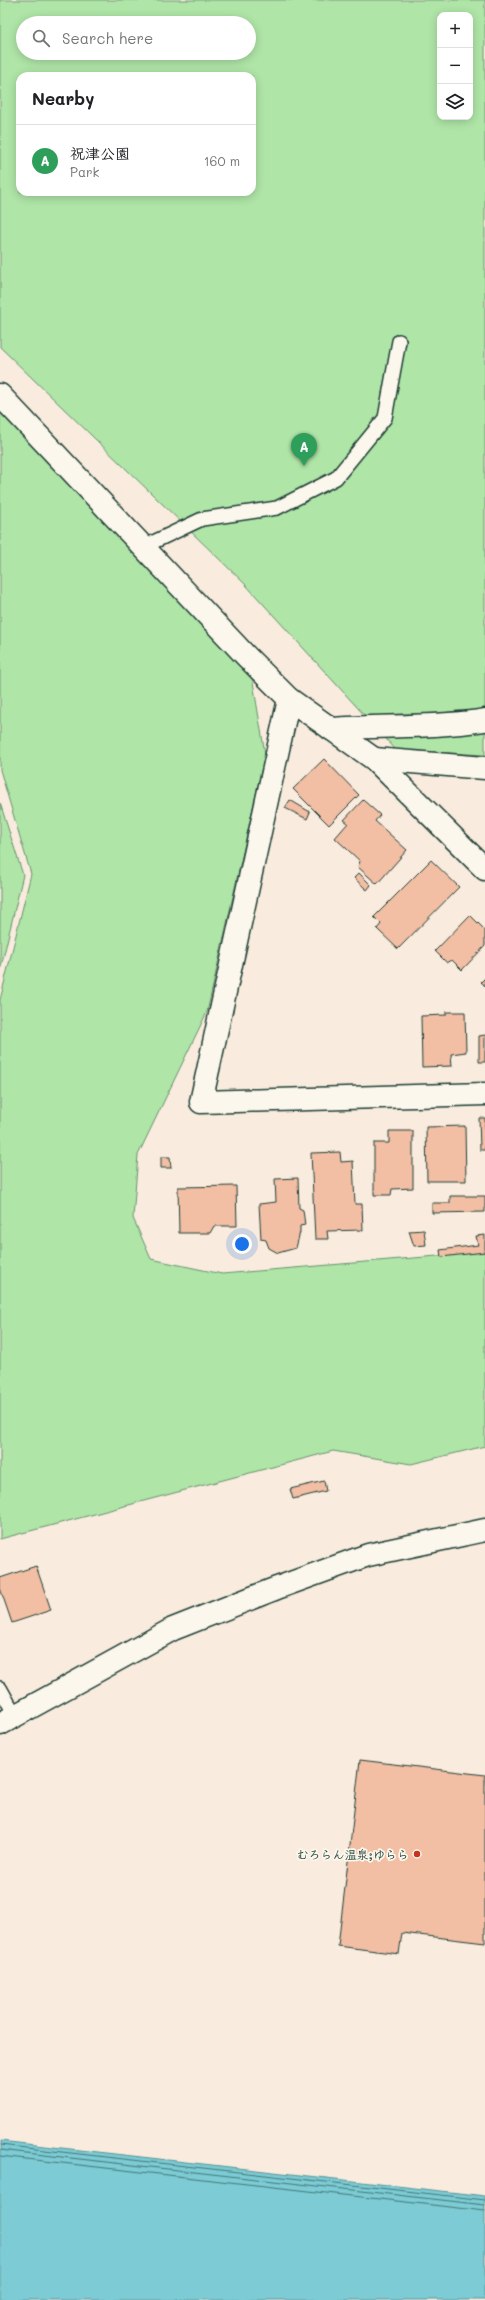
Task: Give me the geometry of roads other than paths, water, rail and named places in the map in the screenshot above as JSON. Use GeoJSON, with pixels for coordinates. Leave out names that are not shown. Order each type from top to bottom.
{"type":"FeatureCollection","features":[{"type":"Feature","properties":{"kind":"street"},"geometry":{"type":"LineString","coordinates":[[0,395],[289,698],[374,759],[485,869]]}},
{"type":"Feature","properties":{"kind":"street"},"geometry":{"type":"LineString","coordinates":[[289,698],[201,1102],[485,1094]]}},
{"type":"Feature","properties":{"kind":"street"},"geometry":{"type":"LineString","coordinates":[[331,729],[384,725],[452,725],[485,720]]}},
{"type":"Feature","properties":{"kind":"street"},"geometry":{"type":"LineString","coordinates":[[374,759],[485,768]]}},
{"type":"Feature","properties":{"kind":"street"},"geometry":{"type":"LineString","coordinates":[[7,1720],[173,1629],[277,1588],[368,1556],[485,1530]]}},
{"type":"Feature","properties":{"kind":"lane"},"geometry":{"type":"LineString","coordinates":[[144,547],[202,519],[277,508],[336,478],[385,418],[399,341]]}},
{"type":"Feature","properties":{"kind":"lane"},"geometry":{"type":"LineString","coordinates":[[0,1688],[7,1720]]}},
{"type":"Feature","properties":{"kind":"water"},"geometry":{"type":"Polygon","coordinates":[[[0,2141],[485,2196],[485,2300],[0,2300],[0,2141]]]}},
{"type":"Feature","properties":{"kind":"place","name":"祝津公園"},"geometry":{"type":"Point","coordinates":[304,466]}},
{"type":"Feature","properties":{"kind":"place","name":"むろらん温泉;ゆらら"},"geometry":{"type":"Point","coordinates":[417,1854]}}]}
